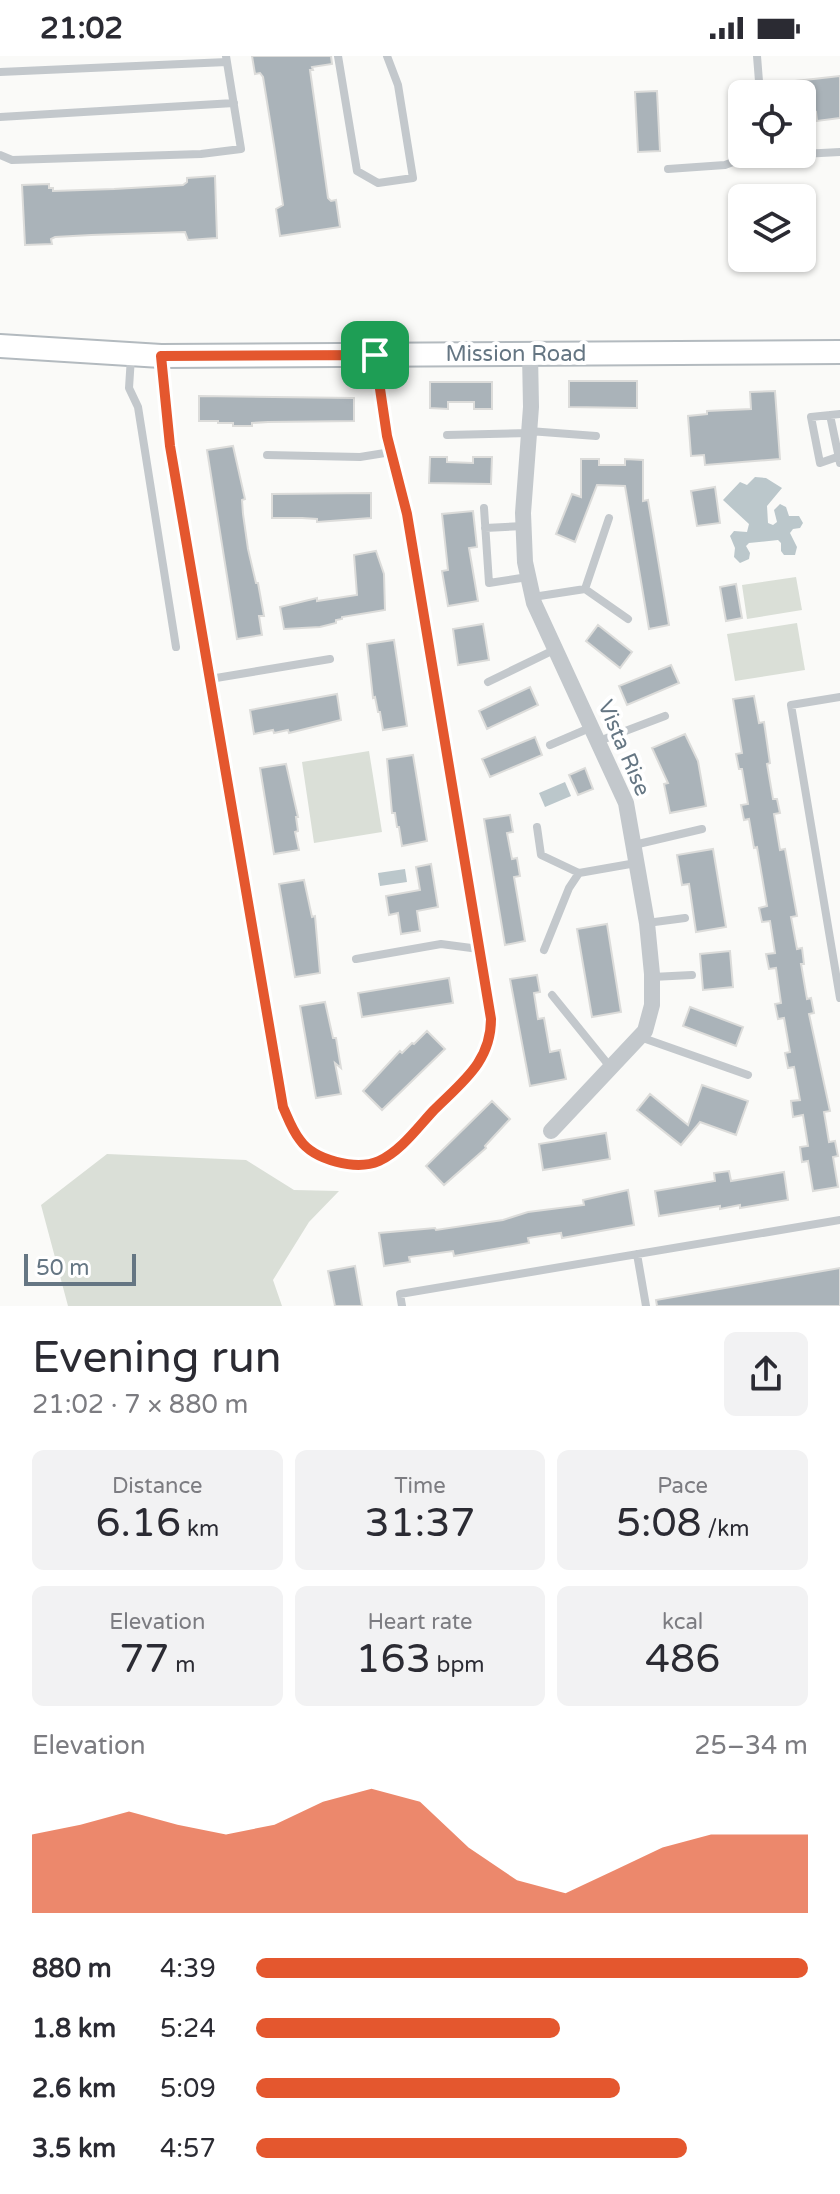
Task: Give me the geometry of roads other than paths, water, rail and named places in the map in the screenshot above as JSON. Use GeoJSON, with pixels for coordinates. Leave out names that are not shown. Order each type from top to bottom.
{"type":"FeatureCollection","features":[{"type":"Feature","properties":{"kind":"street","name":"Mission Road"},"geometry":{"type":"LineString","coordinates":[[0,346],[161,356],[840,352]]}},
{"type":"Feature","properties":{"kind":"street","name":"Vista Rise"},"geometry":{"type":"LineString","coordinates":[[530,354],[524,526],[529,577],[533,597],[626,803],[647,923],[652,977],[649,1021],[640,1037],[551,1131]]}},
{"type":"Feature","properties":{"kind":"lane"},"geometry":{"type":"LineString","coordinates":[[338,56],[357,171],[378,183],[413,178],[398,85],[387,56]]}},
{"type":"Feature","properties":{"kind":"lane"},"geometry":{"type":"LineString","coordinates":[[757,56],[759,80]]}},
{"type":"Feature","properties":{"kind":"lane"},"geometry":{"type":"LineString","coordinates":[[0,72],[227,59],[241,149],[201,154],[12,160],[0,155]]}},
{"type":"Feature","properties":{"kind":"lane"},"geometry":{"type":"LineString","coordinates":[[0,117],[234,103]]}},
{"type":"Feature","properties":{"kind":"lane"},"geometry":{"type":"LineString","coordinates":[[816,153],[840,152]]}},
{"type":"Feature","properties":{"kind":"lane"},"geometry":{"type":"LineString","coordinates":[[668,169],[728,164]]}},
{"type":"Feature","properties":{"kind":"lane"},"geometry":{"type":"LineString","coordinates":[[131,355],[129,388],[138,407],[176,647]]}},
{"type":"Feature","properties":{"kind":"lane"},"geometry":{"type":"LineString","coordinates":[[161,356],[170,446],[283,1107],[300,1141],[309,1150],[345,1163],[363,1164],[379,1161],[398,1148],[471,1073],[483,1056],[491,1035],[491,1019],[407,514],[391,452],[375,355]]}},
{"type":"Feature","properties":{"kind":"lane"},"geometry":{"type":"LineString","coordinates":[[835,414],[839,459],[820,463],[811,417],[835,414]]}},
{"type":"Feature","properties":{"kind":"lane"},"geometry":{"type":"LineString","coordinates":[[447,435],[529,432],[596,436]]}},
{"type":"Feature","properties":{"kind":"lane"},"geometry":{"type":"LineString","coordinates":[[267,455],[360,457],[391,452]]}},
{"type":"Feature","properties":{"kind":"lane"},"geometry":{"type":"LineString","coordinates":[[484,508],[489,583],[529,577]]}},
{"type":"Feature","properties":{"kind":"lane"},"geometry":{"type":"LineString","coordinates":[[585,589],[609,518]]}},
{"type":"Feature","properties":{"kind":"lane"},"geometry":{"type":"LineString","coordinates":[[485,528],[524,526]]}},
{"type":"Feature","properties":{"kind":"lane"},"geometry":{"type":"LineString","coordinates":[[533,597],[585,589],[628,619]]}},
{"type":"Feature","properties":{"kind":"lane"},"geometry":{"type":"LineString","coordinates":[[488,682],[556,649]]}},
{"type":"Feature","properties":{"kind":"lane"},"geometry":{"type":"LineString","coordinates":[[210,679],[330,659]]}},
{"type":"Feature","properties":{"kind":"lane"},"geometry":{"type":"LineString","coordinates":[[840,697],[791,705],[837,959],[840,998]]}},
{"type":"Feature","properties":{"kind":"lane"},"geometry":{"type":"LineString","coordinates":[[550,745],[665,716]]}},
{"type":"Feature","properties":{"kind":"lane"},"geometry":{"type":"LineString","coordinates":[[537,827],[541,855],[579,873],[637,863]]}},
{"type":"Feature","properties":{"kind":"lane"},"geometry":{"type":"LineString","coordinates":[[634,845],[702,829]]}},
{"type":"Feature","properties":{"kind":"lane"},"geometry":{"type":"LineString","coordinates":[[544,950],[569,888],[579,873]]}},
{"type":"Feature","properties":{"kind":"lane"},"geometry":{"type":"LineString","coordinates":[[647,923],[685,918]]}},
{"type":"Feature","properties":{"kind":"lane"},"geometry":{"type":"LineString","coordinates":[[356,959],[441,944],[479,949]]}},
{"type":"Feature","properties":{"kind":"lane"},"geometry":{"type":"LineString","coordinates":[[652,977],[692,975]]}},
{"type":"Feature","properties":{"kind":"lane"},"geometry":{"type":"LineString","coordinates":[[552,995],[611,1068]]}},
{"type":"Feature","properties":{"kind":"lane"},"geometry":{"type":"LineString","coordinates":[[640,1037],[748,1075]]}},
{"type":"Feature","properties":{"kind":"lane"},"geometry":{"type":"LineString","coordinates":[[402,1306],[400,1294],[840,1220]]}},
{"type":"Feature","properties":{"kind":"lane"},"geometry":{"type":"LineString","coordinates":[[637,1254],[646,1306]]}}]}
